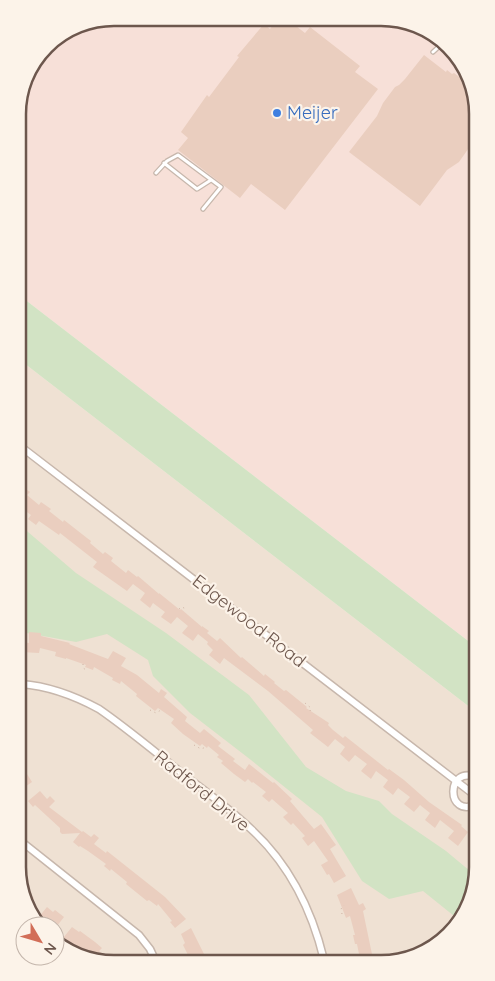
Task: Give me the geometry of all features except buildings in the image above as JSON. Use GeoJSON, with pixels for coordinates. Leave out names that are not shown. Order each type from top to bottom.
{"type":"FeatureCollection","features":[{"type":"Feature","properties":{"kind":"street","name":"Edgewood Road"},"geometry":{"type":"LineString","coordinates":[[26,451],[469,791]]}},
{"type":"Feature","properties":{"kind":"street","name":"Radford Drive"},"geometry":{"type":"LineString","coordinates":[[26,685],[54,690],[77,698],[99,709],[251,829],[278,859],[296,885],[315,926],[323,955]]}},
{"type":"Feature","properties":{"kind":"street"},"geometry":{"type":"LineString","coordinates":[[469,777],[456,781],[452,791],[457,802],[469,806]]}},
{"type":"Feature","properties":{"kind":"street"},"geometry":{"type":"LineString","coordinates":[[26,845],[139,935],[153,955]]}},
{"type":"Feature","properties":{"kind":"lane"},"geometry":{"type":"LineString","coordinates":[[433,52],[438,47]]}},
{"type":"Feature","properties":{"kind":"lane"},"geometry":{"type":"LineString","coordinates":[[156,173],[164,163],[178,155],[212,180],[221,187],[203,209]]}},
{"type":"Feature","properties":{"kind":"lane"},"geometry":{"type":"LineString","coordinates":[[164,163],[197,188],[212,180]]}},
{"type":"Feature","properties":{"kind":"path"},"geometry":{"type":"LineString","coordinates":[[179,609],[182,607],[186,609]]}},
{"type":"Feature","properties":{"kind":"path"},"geometry":{"type":"LineString","coordinates":[[83,664],[83,668],[88,671]]}},
{"type":"Feature","properties":{"kind":"path"},"geometry":{"type":"LineString","coordinates":[[305,703],[311,708],[310,711]]}},
{"type":"Feature","properties":{"kind":"path"},"geometry":{"type":"LineString","coordinates":[[150,710],[156,713],[161,710]]}},
{"type":"Feature","properties":{"kind":"path"},"geometry":{"type":"LineString","coordinates":[[194,746],[201,749],[206,747]]}},
{"type":"Feature","properties":{"kind":"path"},"geometry":{"type":"LineString","coordinates":[[342,914],[341,908],[344,905]]}},
{"type":"Feature","properties":{"kind":"shaded area"},"geometry":{"type":"Polygon","coordinates":[[[115,26],[380,26],[398,28],[419,35],[439,48],[454,66],[464,86],[469,115],[469,642],[26,300],[26,109],[29,92],[35,76],[48,56],[66,41],[92,29],[115,26]]]}},
{"type":"Feature","properties":{"kind":"shaded area"},"geometry":{"type":"Polygon","coordinates":[[[26,365],[469,707],[469,872],[466,889],[457,910],[443,929],[419,946],[403,952],[380,955],[115,955],[92,952],[65,939],[65,916],[42,916],[31,895],[26,872],[26,365]]]}},
{"type":"Feature","properties":{"kind":"green space"},"geometry":{"type":"Polygon","coordinates":[[[26,300],[469,642],[469,707],[26,365],[26,300]]]}},
{"type":"Feature","properties":{"kind":"green space"},"geometry":{"type":"Polygon","coordinates":[[[26,530],[76,573],[166,633],[249,695],[306,767],[346,791],[379,801],[392,814],[446,851],[469,870],[466,889],[453,915],[423,891],[389,899],[362,881],[322,817],[190,713],[153,676],[148,660],[107,634],[76,642],[26,633],[26,530]]]}},
{"type":"Feature","properties":{"kind":"place","name":"Meijer"},"geometry":{"type":"Point","coordinates":[277,113]}}]}
